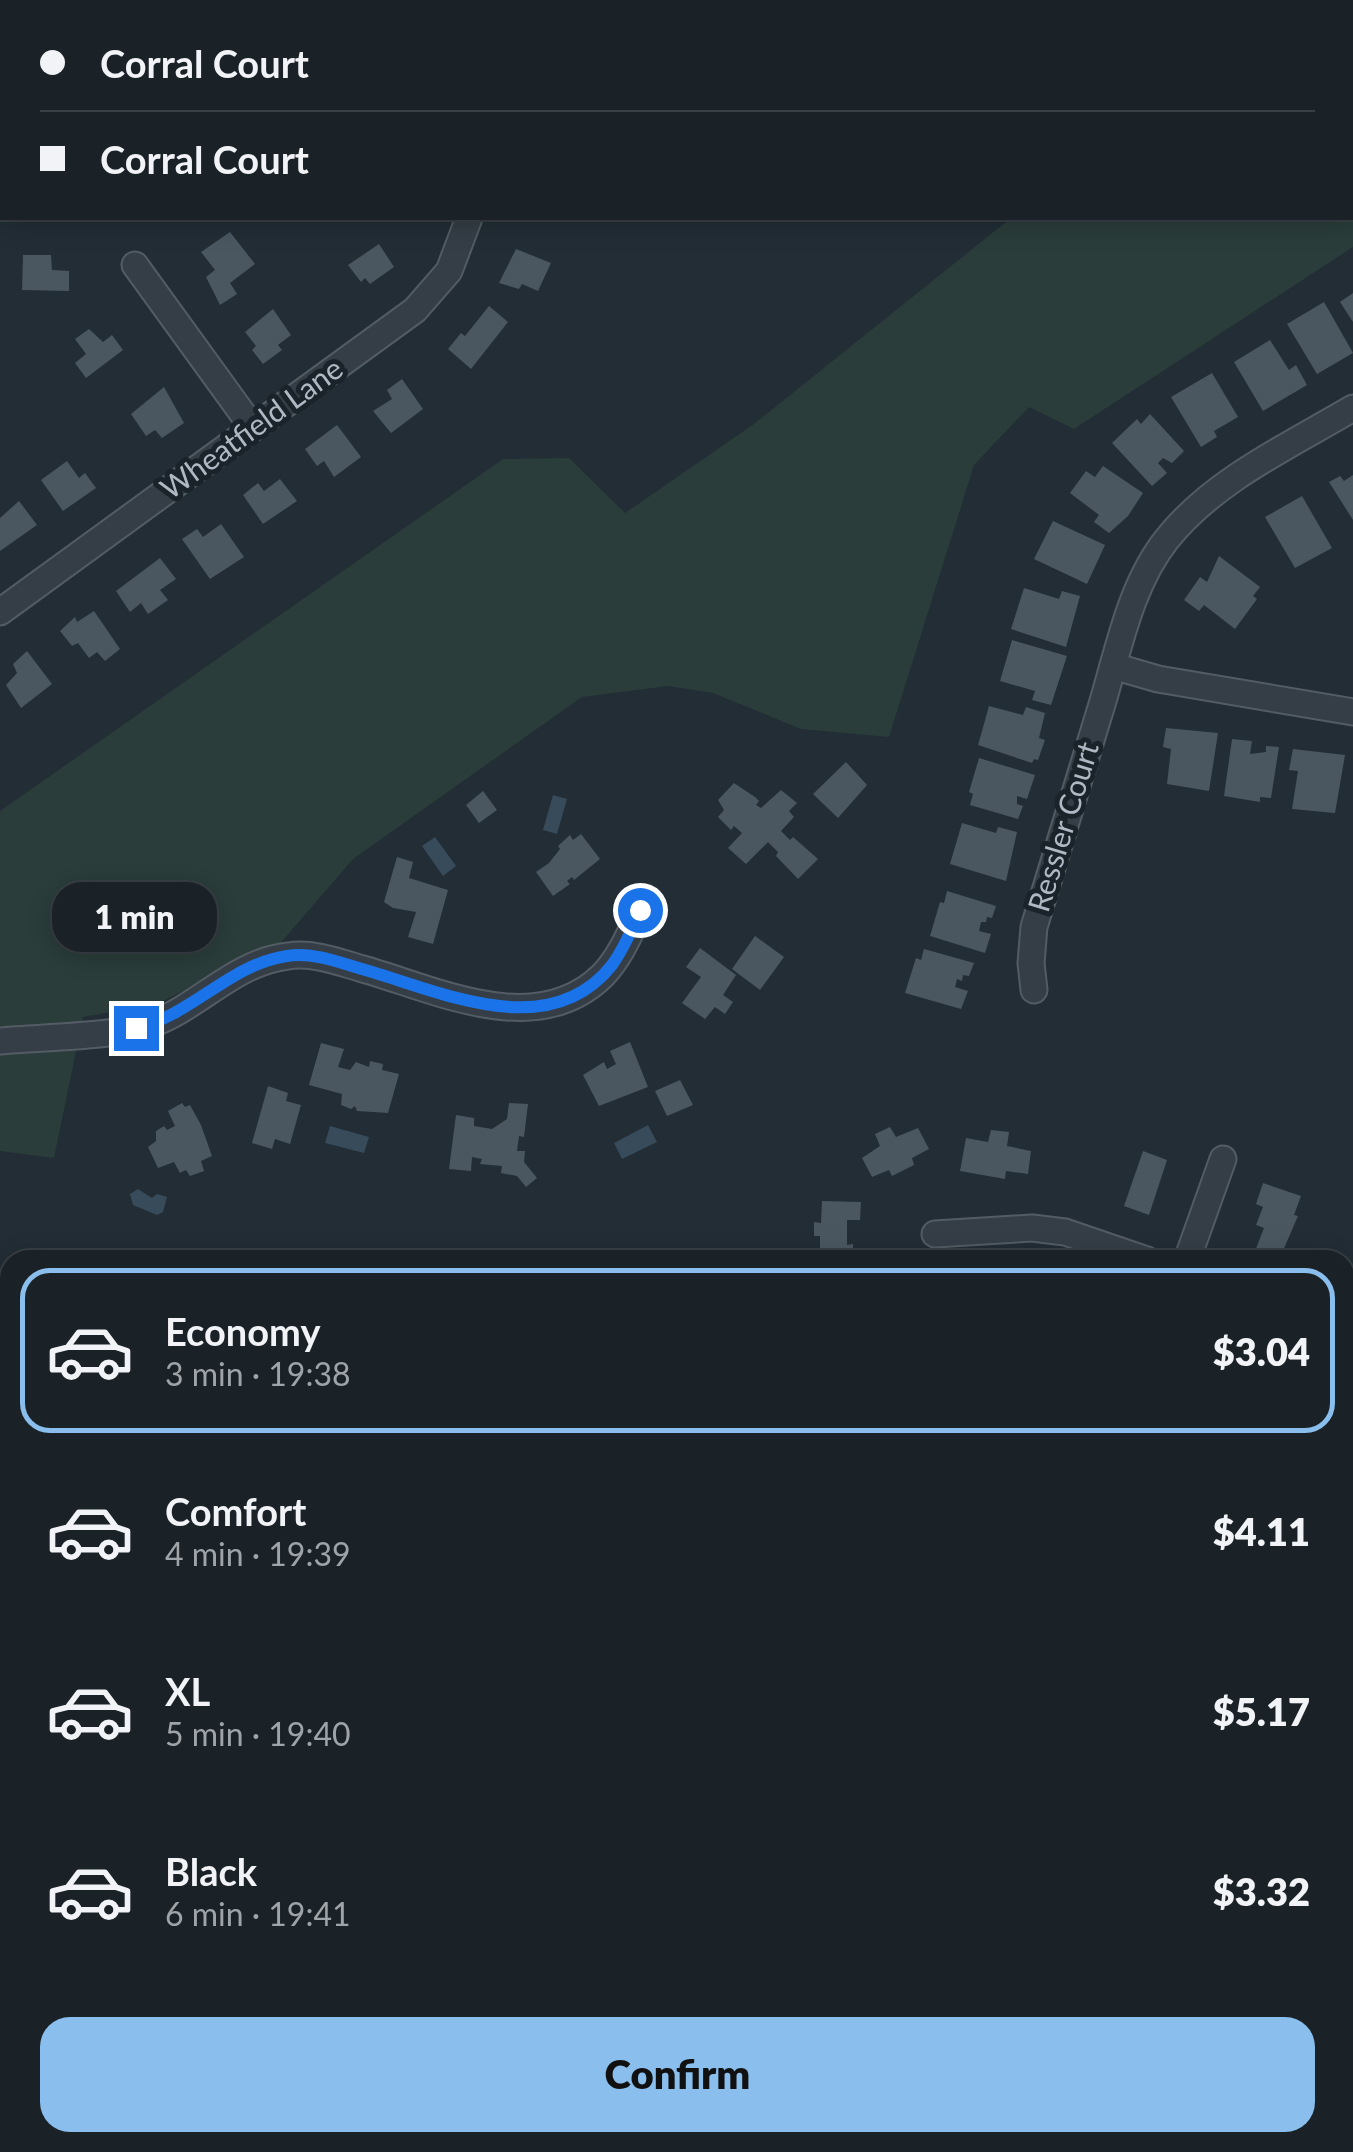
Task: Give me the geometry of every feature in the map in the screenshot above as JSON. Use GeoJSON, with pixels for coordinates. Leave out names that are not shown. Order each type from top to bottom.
{"type":"FeatureCollection","features":[{"type":"Feature","properties":{"kind":"street","name":"Wheatfield Lane"},"geometry":{"type":"LineString","coordinates":[[0,612],[414,310],[449,271],[468,220]]}},
{"type":"Feature","properties":{"kind":"street"},"geometry":{"type":"LineString","coordinates":[[135,265],[252,428]]}},
{"type":"Feature","properties":{"kind":"street","name":"Ressler Court"},"geometry":{"type":"LineString","coordinates":[[1034,990],[1034,928],[1142,580],[1166,540],[1202,503],[1235,478],[1353,408]]}},
{"type":"Feature","properties":{"kind":"street"},"geometry":{"type":"LineString","coordinates":[[1113,666],[1158,679],[1353,712]]}},
{"type":"Feature","properties":{"kind":"street"},"geometry":{"type":"LineString","coordinates":[[0,1041],[148,1026],[240,972],[288,956],[329,960],[501,1008],[541,1007],[576,994],[602,976],[625,943],[640,910]]}},
{"type":"Feature","properties":{"kind":"street"},"geometry":{"type":"LineString","coordinates":[[1191,1250],[1224,1159]]}},
{"type":"Feature","properties":{"kind":"street"},"geometry":{"type":"LineString","coordinates":[[936,1234],[1032,1228],[1065,1232],[1118,1250]]}},
{"type":"Feature","properties":{"kind":"green space"},"geometry":{"type":"Polygon","coordinates":[[[1009,220],[1353,220],[1353,247],[1074,429],[1029,407],[974,465],[889,737],[801,729],[713,693],[668,686],[582,697],[353,859],[278,946],[156,1004],[83,1017],[54,1158],[0,1151],[0,811],[503,459],[569,458],[625,513],[754,424],[1009,220]]]}},
{"type":"Feature","properties":{"kind":"water"},"geometry":{"type":"Polygon","coordinates":[[[553,795],[567,799],[557,834],[543,830],[553,795]]]}},
{"type":"Feature","properties":{"kind":"water"},"geometry":{"type":"Polygon","coordinates":[[[435,837],[456,866],[443,876],[422,846],[435,837]]]}},
{"type":"Feature","properties":{"kind":"water"},"geometry":{"type":"Polygon","coordinates":[[[648,1125],[657,1142],[622,1159],[614,1143],[648,1125]]]}},
{"type":"Feature","properties":{"kind":"water"},"geometry":{"type":"Polygon","coordinates":[[[330,1126],[369,1137],[364,1153],[325,1143],[330,1126]]]}},
{"type":"Feature","properties":{"kind":"water"},"geometry":{"type":"Polygon","coordinates":[[[138,1189],[152,1198],[157,1194],[167,1197],[163,1212],[157,1215],[133,1205],[130,1194],[138,1189]]]}},
{"type":"Feature","properties":{"kind":"building"},"geometry":{"type":"Polygon","coordinates":[[[230,232],[255,264],[230,283],[237,294],[220,305],[206,277],[215,270],[201,252],[230,232]]]}},
{"type":"Feature","properties":{"kind":"building"},"geometry":{"type":"Polygon","coordinates":[[[379,244],[394,267],[370,284],[365,278],[361,282],[348,265],[379,244]]]}},
{"type":"Feature","properties":{"kind":"building"},"geometry":{"type":"Polygon","coordinates":[[[516,249],[551,263],[538,291],[522,284],[519,289],[499,283],[516,249]]]}},
{"type":"Feature","properties":{"kind":"building"},"geometry":{"type":"Polygon","coordinates":[[[23,255],[51,255],[52,270],[69,271],[69,291],[22,290],[23,255]]]}},
{"type":"Feature","properties":{"kind":"building"},"geometry":{"type":"Polygon","coordinates":[[[1353,293],[1353,322],[1340,302],[1353,293]]]}},
{"type":"Feature","properties":{"kind":"building"},"geometry":{"type":"Polygon","coordinates":[[[1324,302],[1353,353],[1317,374],[1287,324],[1324,302]]]}},
{"type":"Feature","properties":{"kind":"building"},"geometry":{"type":"Polygon","coordinates":[[[489,306],[508,322],[471,369],[448,349],[461,333],[465,336],[489,306]]]}},
{"type":"Feature","properties":{"kind":"building"},"geometry":{"type":"Polygon","coordinates":[[[273,309],[291,335],[278,345],[282,350],[263,364],[245,332],[273,309]]]}},
{"type":"Feature","properties":{"kind":"building"},"geometry":{"type":"Polygon","coordinates":[[[89,329],[103,342],[112,335],[123,350],[86,378],[75,363],[86,354],[75,339],[89,329]]]}},
{"type":"Feature","properties":{"kind":"building"},"geometry":{"type":"Polygon","coordinates":[[[1270,340],[1289,370],[1296,365],[1307,385],[1263,411],[1234,362],[1270,340]]]}},
{"type":"Feature","properties":{"kind":"building"},"geometry":{"type":"Polygon","coordinates":[[[1212,373],[1238,417],[1214,431],[1217,437],[1201,447],[1171,397],[1212,373]]]}},
{"type":"Feature","properties":{"kind":"building"},"geometry":{"type":"Polygon","coordinates":[[[402,379],[423,409],[391,433],[373,411],[392,399],[387,390],[402,379]]]}},
{"type":"Feature","properties":{"kind":"building"},"geometry":{"type":"Polygon","coordinates":[[[164,387],[184,423],[162,438],[155,430],[146,436],[131,414],[164,387]]]}},
{"type":"Feature","properties":{"kind":"building"},"geometry":{"type":"Polygon","coordinates":[[[1150,414],[1184,451],[1172,463],[1163,458],[1158,463],[1167,473],[1152,486],[1112,443],[1137,419],[1141,424],[1150,414]]]}},
{"type":"Feature","properties":{"kind":"building"},"geometry":{"type":"Polygon","coordinates":[[[337,425],[361,457],[334,477],[324,461],[317,466],[305,449],[337,425]]]}},
{"type":"Feature","properties":{"kind":"building"},"geometry":{"type":"Polygon","coordinates":[[[67,461],[79,478],[85,473],[96,488],[63,511],[41,480],[67,461]]]}},
{"type":"Feature","properties":{"kind":"building"},"geometry":{"type":"Polygon","coordinates":[[[1103,466],[1143,493],[1128,516],[1109,533],[1094,522],[1099,515],[1070,493],[1086,471],[1095,477],[1103,466]]]}},
{"type":"Feature","properties":{"kind":"building"},"geometry":{"type":"Polygon","coordinates":[[[1353,475],[1353,520],[1329,482],[1340,476],[1344,481],[1353,475]]]}},
{"type":"Feature","properties":{"kind":"building"},"geometry":{"type":"Polygon","coordinates":[[[280,479],[297,501],[263,524],[243,495],[258,483],[264,491],[280,479]]]}},
{"type":"Feature","properties":{"kind":"building"},"geometry":{"type":"Polygon","coordinates":[[[1302,496],[1332,548],[1295,568],[1265,517],[1302,496]]]}},
{"type":"Feature","properties":{"kind":"building"},"geometry":{"type":"Polygon","coordinates":[[[19,501],[37,525],[0,551],[0,518],[19,501]]]}},
{"type":"Feature","properties":{"kind":"building"},"geometry":{"type":"Polygon","coordinates":[[[1053,521],[1105,545],[1087,584],[1034,559],[1053,521]]]}},
{"type":"Feature","properties":{"kind":"building"},"geometry":{"type":"Polygon","coordinates":[[[221,524],[244,557],[210,579],[182,539],[197,529],[203,537],[221,524]]]}},
{"type":"Feature","properties":{"kind":"building"},"geometry":{"type":"Polygon","coordinates":[[[1219,556],[1260,587],[1253,596],[1257,599],[1235,629],[1204,605],[1199,611],[1184,600],[1200,577],[1207,582],[1219,556]]]}},
{"type":"Feature","properties":{"kind":"building"},"geometry":{"type":"Polygon","coordinates":[[[160,558],[176,579],[160,590],[168,600],[148,614],[141,603],[130,612],[116,591],[160,558]]]}},
{"type":"Feature","properties":{"kind":"building"},"geometry":{"type":"Polygon","coordinates":[[[1024,588],[1059,599],[1062,591],[1080,596],[1066,647],[1011,629],[1024,588]]]}},
{"type":"Feature","properties":{"kind":"building"},"geometry":{"type":"Polygon","coordinates":[[[94,611],[120,649],[105,661],[97,652],[89,658],[78,643],[72,646],[60,631],[75,617],[77,622],[94,611]]]}},
{"type":"Feature","properties":{"kind":"building"},"geometry":{"type":"Polygon","coordinates":[[[1012,640],[1067,656],[1051,705],[1032,700],[1035,691],[1000,681],[1012,640]]]}},
{"type":"Feature","properties":{"kind":"building"},"geometry":{"type":"Polygon","coordinates":[[[27,651],[52,684],[21,708],[6,685],[17,673],[13,664],[27,651]]]}},
{"type":"Feature","properties":{"kind":"building"},"geometry":{"type":"Polygon","coordinates":[[[989,706],[1023,715],[1026,707],[1045,713],[1039,738],[1045,740],[1038,760],[1032,763],[978,745],[989,706]]]}},
{"type":"Feature","properties":{"kind":"building"},"geometry":{"type":"Polygon","coordinates":[[[1166,728],[1218,733],[1209,791],[1167,784],[1171,749],[1163,747],[1166,728]]]}},
{"type":"Feature","properties":{"kind":"building"},"geometry":{"type":"Polygon","coordinates":[[[1232,739],[1252,741],[1250,754],[1266,752],[1266,746],[1279,747],[1271,798],[1260,797],[1260,802],[1224,796],[1232,739]]]}},
{"type":"Feature","properties":{"kind":"building"},"geometry":{"type":"Polygon","coordinates":[[[1293,749],[1345,755],[1335,813],[1292,809],[1298,771],[1289,770],[1293,749]]]}},
{"type":"Feature","properties":{"kind":"building"},"geometry":{"type":"Polygon","coordinates":[[[979,758],[1035,775],[1027,799],[1017,796],[1017,804],[1023,806],[1018,819],[970,805],[973,794],[969,792],[979,758]]]}},
{"type":"Feature","properties":{"kind":"building"},"geometry":{"type":"Polygon","coordinates":[[[846,762],[867,785],[838,818],[813,794],[846,762]]]}},
{"type":"Feature","properties":{"kind":"building"},"geometry":{"type":"Polygon","coordinates":[[[734,783],[755,797],[761,808],[781,790],[797,803],[789,811],[794,817],[781,831],[818,859],[798,879],[768,842],[746,864],[728,848],[742,833],[734,826],[731,830],[718,817],[724,810],[718,800],[734,783]]]}},
{"type":"Feature","properties":{"kind":"building"},"geometry":{"type":"Polygon","coordinates":[[[483,791],[497,810],[479,823],[466,805],[483,791]]]}},
{"type":"Feature","properties":{"kind":"building"},"geometry":{"type":"Polygon","coordinates":[[[962,823],[996,833],[998,827],[1017,832],[1006,881],[950,864],[962,823]]]}},
{"type":"Feature","properties":{"kind":"building"},"geometry":{"type":"Polygon","coordinates":[[[581,834],[600,859],[574,880],[572,877],[567,881],[570,884],[553,896],[536,872],[549,863],[570,835],[573,840],[581,834]]]}},
{"type":"Feature","properties":{"kind":"building"},"geometry":{"type":"Polygon","coordinates":[[[397,857],[413,862],[409,878],[448,890],[433,944],[408,937],[416,912],[393,908],[384,902],[397,857]]]}},
{"type":"Feature","properties":{"kind":"building"},"geometry":{"type":"Polygon","coordinates":[[[947,891],[996,906],[992,918],[981,922],[979,931],[991,934],[985,953],[930,936],[947,891]]]}},
{"type":"Feature","properties":{"kind":"building"},"geometry":{"type":"Polygon","coordinates":[[[755,936],[784,957],[760,990],[732,969],[755,936]]]}},
{"type":"Feature","properties":{"kind":"building"},"geometry":{"type":"Polygon","coordinates":[[[700,948],[736,975],[723,995],[733,1002],[725,1014],[715,1007],[705,1019],[682,1003],[701,977],[686,967],[700,948]]]}},
{"type":"Feature","properties":{"kind":"building"},"geometry":{"type":"Polygon","coordinates":[[[924,949],[974,963],[969,976],[963,975],[962,981],[957,979],[955,987],[968,991],[961,1009],[905,993],[916,958],[921,960],[924,949]]]}},
{"type":"Feature","properties":{"kind":"building"},"geometry":{"type":"Polygon","coordinates":[[[630,1042],[648,1087],[599,1106],[583,1075],[604,1062],[607,1069],[616,1064],[610,1051],[630,1042]]]}},
{"type":"Feature","properties":{"kind":"building"},"geometry":{"type":"Polygon","coordinates":[[[321,1043],[344,1049],[338,1067],[350,1070],[356,1062],[369,1067],[370,1061],[383,1064],[382,1070],[399,1074],[388,1113],[357,1111],[355,1106],[351,1109],[341,1105],[342,1094],[309,1085],[321,1043]]]}},
{"type":"Feature","properties":{"kind":"building"},"geometry":{"type":"Polygon","coordinates":[[[680,1080],[693,1105],[667,1116],[655,1091],[680,1080]]]}},
{"type":"Feature","properties":{"kind":"building"},"geometry":{"type":"Polygon","coordinates":[[[268,1086],[288,1093],[286,1101],[301,1105],[290,1144],[275,1139],[272,1149],[252,1143],[268,1086]]]}},
{"type":"Feature","properties":{"kind":"building"},"geometry":{"type":"Polygon","coordinates":[[[182,1103],[185,1107],[190,1105],[212,1156],[201,1161],[204,1171],[190,1176],[186,1170],[180,1173],[174,1162],[158,1168],[148,1147],[156,1141],[156,1131],[175,1126],[168,1111],[182,1103]]]}},
{"type":"Feature","properties":{"kind":"building"},"geometry":{"type":"Polygon","coordinates":[[[509,1103],[528,1104],[524,1137],[519,1136],[517,1151],[525,1151],[524,1162],[537,1178],[526,1187],[517,1176],[501,1173],[502,1166],[480,1164],[482,1159],[472,1157],[471,1171],[449,1169],[456,1115],[474,1118],[474,1126],[492,1129],[507,1119],[509,1103]]]}},
{"type":"Feature","properties":{"kind":"building"},"geometry":{"type":"Polygon","coordinates":[[[890,1127],[896,1137],[918,1128],[929,1149],[912,1158],[914,1165],[892,1176],[889,1170],[872,1177],[862,1158],[880,1146],[875,1134],[890,1127]]]}},
{"type":"Feature","properties":{"kind":"building"},"geometry":{"type":"Polygon","coordinates":[[[991,1130],[1009,1132],[1007,1146],[1031,1151],[1028,1174],[1006,1171],[1005,1179],[960,1171],[966,1138],[988,1142],[991,1130]]]}},
{"type":"Feature","properties":{"kind":"building"},"geometry":{"type":"Polygon","coordinates":[[[1143,1151],[1167,1160],[1149,1215],[1124,1206],[1143,1151]]]}},
{"type":"Feature","properties":{"kind":"building"},"geometry":{"type":"Polygon","coordinates":[[[1263,1183],[1301,1196],[1294,1215],[1298,1216],[1283,1250],[1255,1250],[1264,1228],[1256,1225],[1263,1207],[1256,1204],[1263,1183]]]}},
{"type":"Feature","properties":{"kind":"building"},"geometry":{"type":"Polygon","coordinates":[[[822,1201],[861,1202],[860,1220],[847,1220],[847,1245],[853,1244],[853,1250],[820,1250],[814,1222],[821,1223],[822,1201]]]}},
{"type":"Feature","properties":{"kind":"route"},"geometry":{"type":"LineString","coordinates":[[136,1028],[159,1021],[240,972],[288,956],[329,960],[501,1008],[541,1007],[576,994],[602,976],[625,943],[640,910]]}}]}
